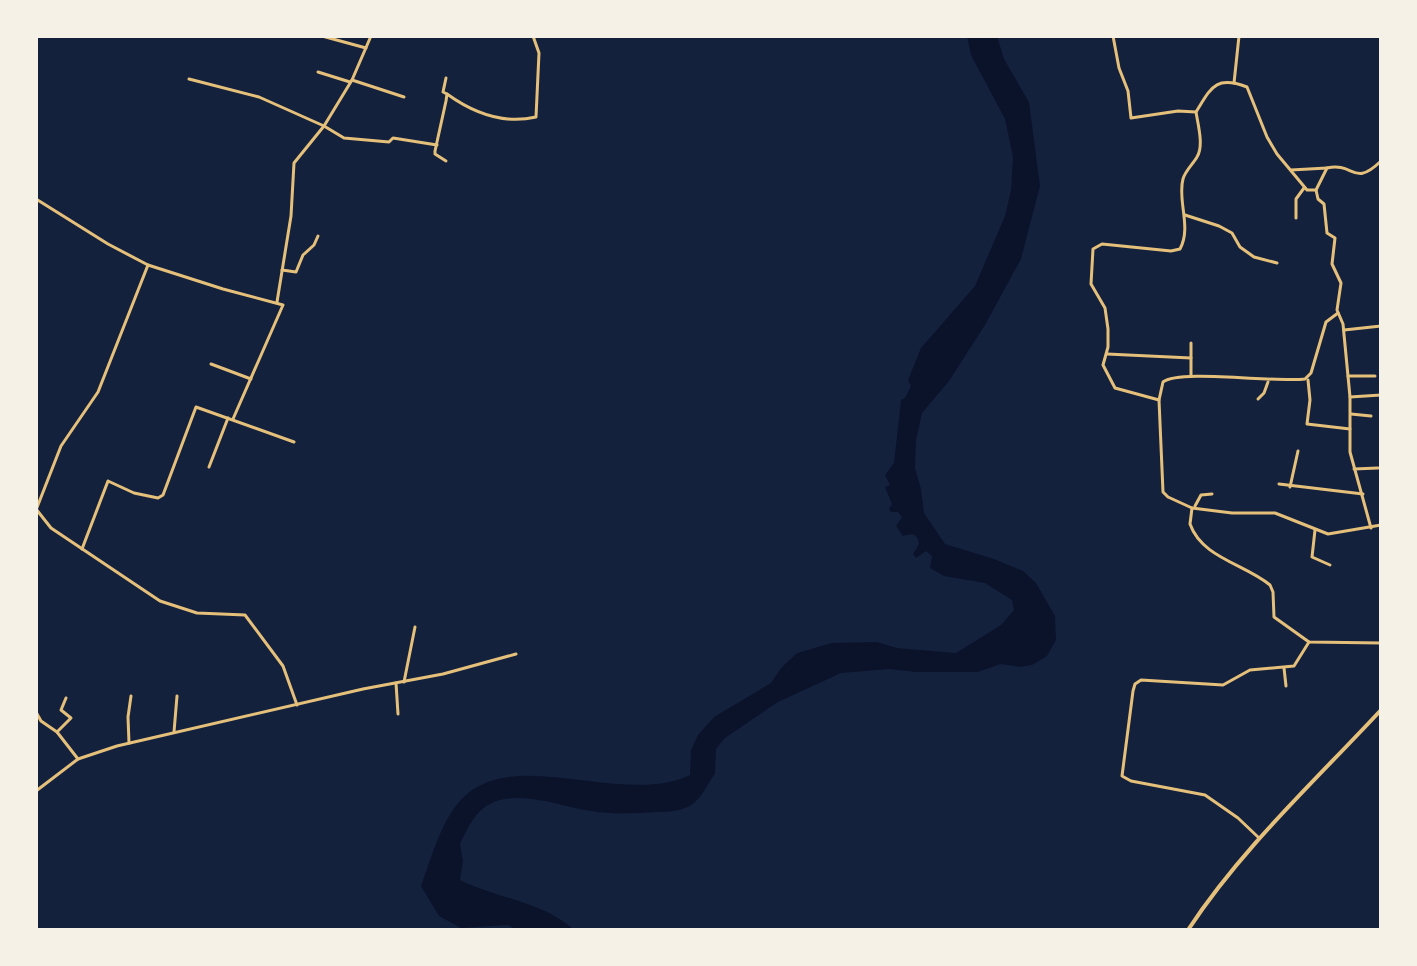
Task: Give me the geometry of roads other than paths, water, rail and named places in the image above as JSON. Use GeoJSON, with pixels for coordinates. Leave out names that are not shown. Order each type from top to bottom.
{"type":"FeatureCollection","features":[{"type":"Feature","properties":{"kind":"main road"},"geometry":{"type":"LineString","coordinates":[[1188,930],[1258,837],[1381,710]]}},
{"type":"Feature","properties":{"kind":"street"},"geometry":{"type":"LineString","coordinates":[[322,36],[366,48]]}},
{"type":"Feature","properties":{"kind":"street"},"geometry":{"type":"LineString","coordinates":[[277,302],[291,216],[294,163],[324,126],[351,81],[371,36]]}},
{"type":"Feature","properties":{"kind":"street"},"geometry":{"type":"LineString","coordinates":[[446,78],[443,92],[479,114],[498,119],[536,117],[539,66],[538,43],[533,36]]}},
{"type":"Feature","properties":{"kind":"street"},"geometry":{"type":"LineString","coordinates":[[1113,36],[1119,68],[1128,87],[1131,118],[1178,111],[1196,112]]}},
{"type":"Feature","properties":{"kind":"street"},"geometry":{"type":"LineString","coordinates":[[1234,83],[1239,36]]}},
{"type":"Feature","properties":{"kind":"street"},"geometry":{"type":"LineString","coordinates":[[318,72],[404,97]]}},
{"type":"Feature","properties":{"kind":"street"},"geometry":{"type":"LineString","coordinates":[[189,79],[259,97],[348,140],[389,142],[393,138],[437,145]]}},
{"type":"Feature","properties":{"kind":"street"},"geometry":{"type":"LineString","coordinates":[[1159,400],[1115,388],[1103,365],[1109,343],[1105,308],[1092,287],[1093,249],[1102,244],[1176,251],[1183,245],[1185,215],[1182,180],[1200,152],[1196,112],[1213,85],[1234,83],[1249,90],[1267,137],[1304,188],[1316,190]]}},
{"type":"Feature","properties":{"kind":"street"},"geometry":{"type":"LineString","coordinates":[[446,161],[435,154],[447,94]]}},
{"type":"Feature","properties":{"kind":"street"},"geometry":{"type":"LineString","coordinates":[[1291,170],[1334,166],[1361,175],[1371,171],[1381,161]]}},
{"type":"Feature","properties":{"kind":"street"},"geometry":{"type":"LineString","coordinates":[[1327,168],[1316,190],[1318,199],[1324,204],[1327,233],[1335,238],[1332,264],[1341,283],[1338,313],[1344,330],[1350,397],[1350,452],[1371,528]]}},
{"type":"Feature","properties":{"kind":"street"},"geometry":{"type":"LineString","coordinates":[[1296,218],[1296,199],[1304,188]]}},
{"type":"Feature","properties":{"kind":"street"},"geometry":{"type":"LineString","coordinates":[[36,199],[148,265],[283,305],[209,467]]}},
{"type":"Feature","properties":{"kind":"street"},"geometry":{"type":"LineString","coordinates":[[1185,215],[1219,226],[1232,233],[1244,252],[1277,263]]}},
{"type":"Feature","properties":{"kind":"street"},"geometry":{"type":"LineString","coordinates":[[282,270],[297,271],[303,255],[314,245],[318,236]]}},
{"type":"Feature","properties":{"kind":"street"},"geometry":{"type":"LineString","coordinates":[[148,265],[98,392],[61,446],[36,509],[51,528],[140,590],[173,606],[197,613],[245,615],[283,666],[297,705]]}},
{"type":"Feature","properties":{"kind":"street"},"geometry":{"type":"LineString","coordinates":[[1338,313],[1326,322],[1308,378],[1310,400],[1306,423],[1350,429]]}},
{"type":"Feature","properties":{"kind":"street"},"geometry":{"type":"LineString","coordinates":[[1344,330],[1381,326]]}},
{"type":"Feature","properties":{"kind":"street"},"geometry":{"type":"LineString","coordinates":[[1191,343],[1191,377]]}},
{"type":"Feature","properties":{"kind":"street"},"geometry":{"type":"LineString","coordinates":[[1106,354],[1191,358]]}},
{"type":"Feature","properties":{"kind":"street"},"geometry":{"type":"LineString","coordinates":[[211,364],[251,379]]}},
{"type":"Feature","properties":{"kind":"street"},"geometry":{"type":"LineString","coordinates":[[1348,376],[1375,376]]}},
{"type":"Feature","properties":{"kind":"street"},"geometry":{"type":"LineString","coordinates":[[1308,378],[1164,379],[1159,400],[1163,492],[1193,508],[1232,513],[1275,513],[1315,530],[1335,534],[1381,525]]}},
{"type":"Feature","properties":{"kind":"street"},"geometry":{"type":"LineString","coordinates":[[1258,399],[1266,390],[1268,380]]}},
{"type":"Feature","properties":{"kind":"street"},"geometry":{"type":"LineString","coordinates":[[1350,397],[1381,395]]}},
{"type":"Feature","properties":{"kind":"street"},"geometry":{"type":"LineString","coordinates":[[82,549],[108,481],[134,493],[163,495],[196,407],[294,442]]}},
{"type":"Feature","properties":{"kind":"street"},"geometry":{"type":"LineString","coordinates":[[1350,414],[1371,416]]}},
{"type":"Feature","properties":{"kind":"street"},"geometry":{"type":"LineString","coordinates":[[1290,487],[1298,451]]}},
{"type":"Feature","properties":{"kind":"street"},"geometry":{"type":"LineString","coordinates":[[1354,469],[1378,468]]}},
{"type":"Feature","properties":{"kind":"street"},"geometry":{"type":"LineString","coordinates":[[1279,484],[1363,494]]}},
{"type":"Feature","properties":{"kind":"street"},"geometry":{"type":"LineString","coordinates":[[1212,494],[1201,495],[1193,508],[1190,524],[1195,535],[1222,559],[1267,582],[1273,592],[1274,617],[1309,642],[1381,643]]}},
{"type":"Feature","properties":{"kind":"street"},"geometry":{"type":"LineString","coordinates":[[1315,530],[1312,557],[1330,565]]}},
{"type":"Feature","properties":{"kind":"street"},"geometry":{"type":"LineString","coordinates":[[404,682],[415,627]]}},
{"type":"Feature","properties":{"kind":"street"},"geometry":{"type":"LineString","coordinates":[[1258,837],[1238,818],[1205,795],[1143,784],[1122,776],[1133,691],[1135,684],[1141,680],[1219,686],[1250,670],[1294,666],[1309,642]]}},
{"type":"Feature","properties":{"kind":"street"},"geometry":{"type":"LineString","coordinates":[[36,791],[78,759],[129,743],[458,670],[516,654]]}},
{"type":"Feature","properties":{"kind":"street"},"geometry":{"type":"LineString","coordinates":[[1284,668],[1286,686]]}},
{"type":"Feature","properties":{"kind":"street"},"geometry":{"type":"LineString","coordinates":[[396,683],[398,714]]}},
{"type":"Feature","properties":{"kind":"street"},"geometry":{"type":"LineString","coordinates":[[129,743],[131,696]]}},
{"type":"Feature","properties":{"kind":"street"},"geometry":{"type":"LineString","coordinates":[[174,732],[177,696]]}},
{"type":"Feature","properties":{"kind":"street"},"geometry":{"type":"LineString","coordinates":[[57,732],[71,718],[62,712],[66,698]]}},
{"type":"Feature","properties":{"kind":"street"},"geometry":{"type":"LineString","coordinates":[[36,712],[78,759]]}},
{"type":"Feature","properties":{"kind":"water"},"geometry":{"type":"Polygon","coordinates":[[[967,36],[997,36],[1004,59],[1029,102],[1040,186],[1021,259],[985,325],[949,381],[922,413],[916,440],[915,468],[924,513],[945,544],[1023,571],[1036,583],[1055,616],[1056,640],[1047,656],[1032,665],[1019,667],[1001,664],[978,672],[889,669],[841,673],[778,702],[725,738],[716,749],[715,774],[698,799],[680,810],[608,813],[530,799],[500,800],[486,806],[475,817],[460,844],[463,861],[460,880],[549,913],[574,930],[517,930],[508,925],[461,928],[439,916],[421,886],[446,821],[459,802],[481,785],[507,777],[537,776],[632,785],[663,783],[690,775],[691,750],[698,735],[714,717],[771,683],[797,653],[832,643],[877,642],[897,648],[956,653],[1001,625],[1014,610],[1012,600],[985,583],[944,576],[930,568],[932,556],[926,551],[916,558],[913,554],[919,544],[917,537],[912,534],[903,536],[896,526],[902,517],[889,509],[892,504],[885,487],[890,485],[885,475],[894,463],[901,400],[911,386],[908,380],[921,348],[975,286],[1005,216],[1011,190],[1013,157],[1005,119],[971,55],[967,36]]]}}]}
